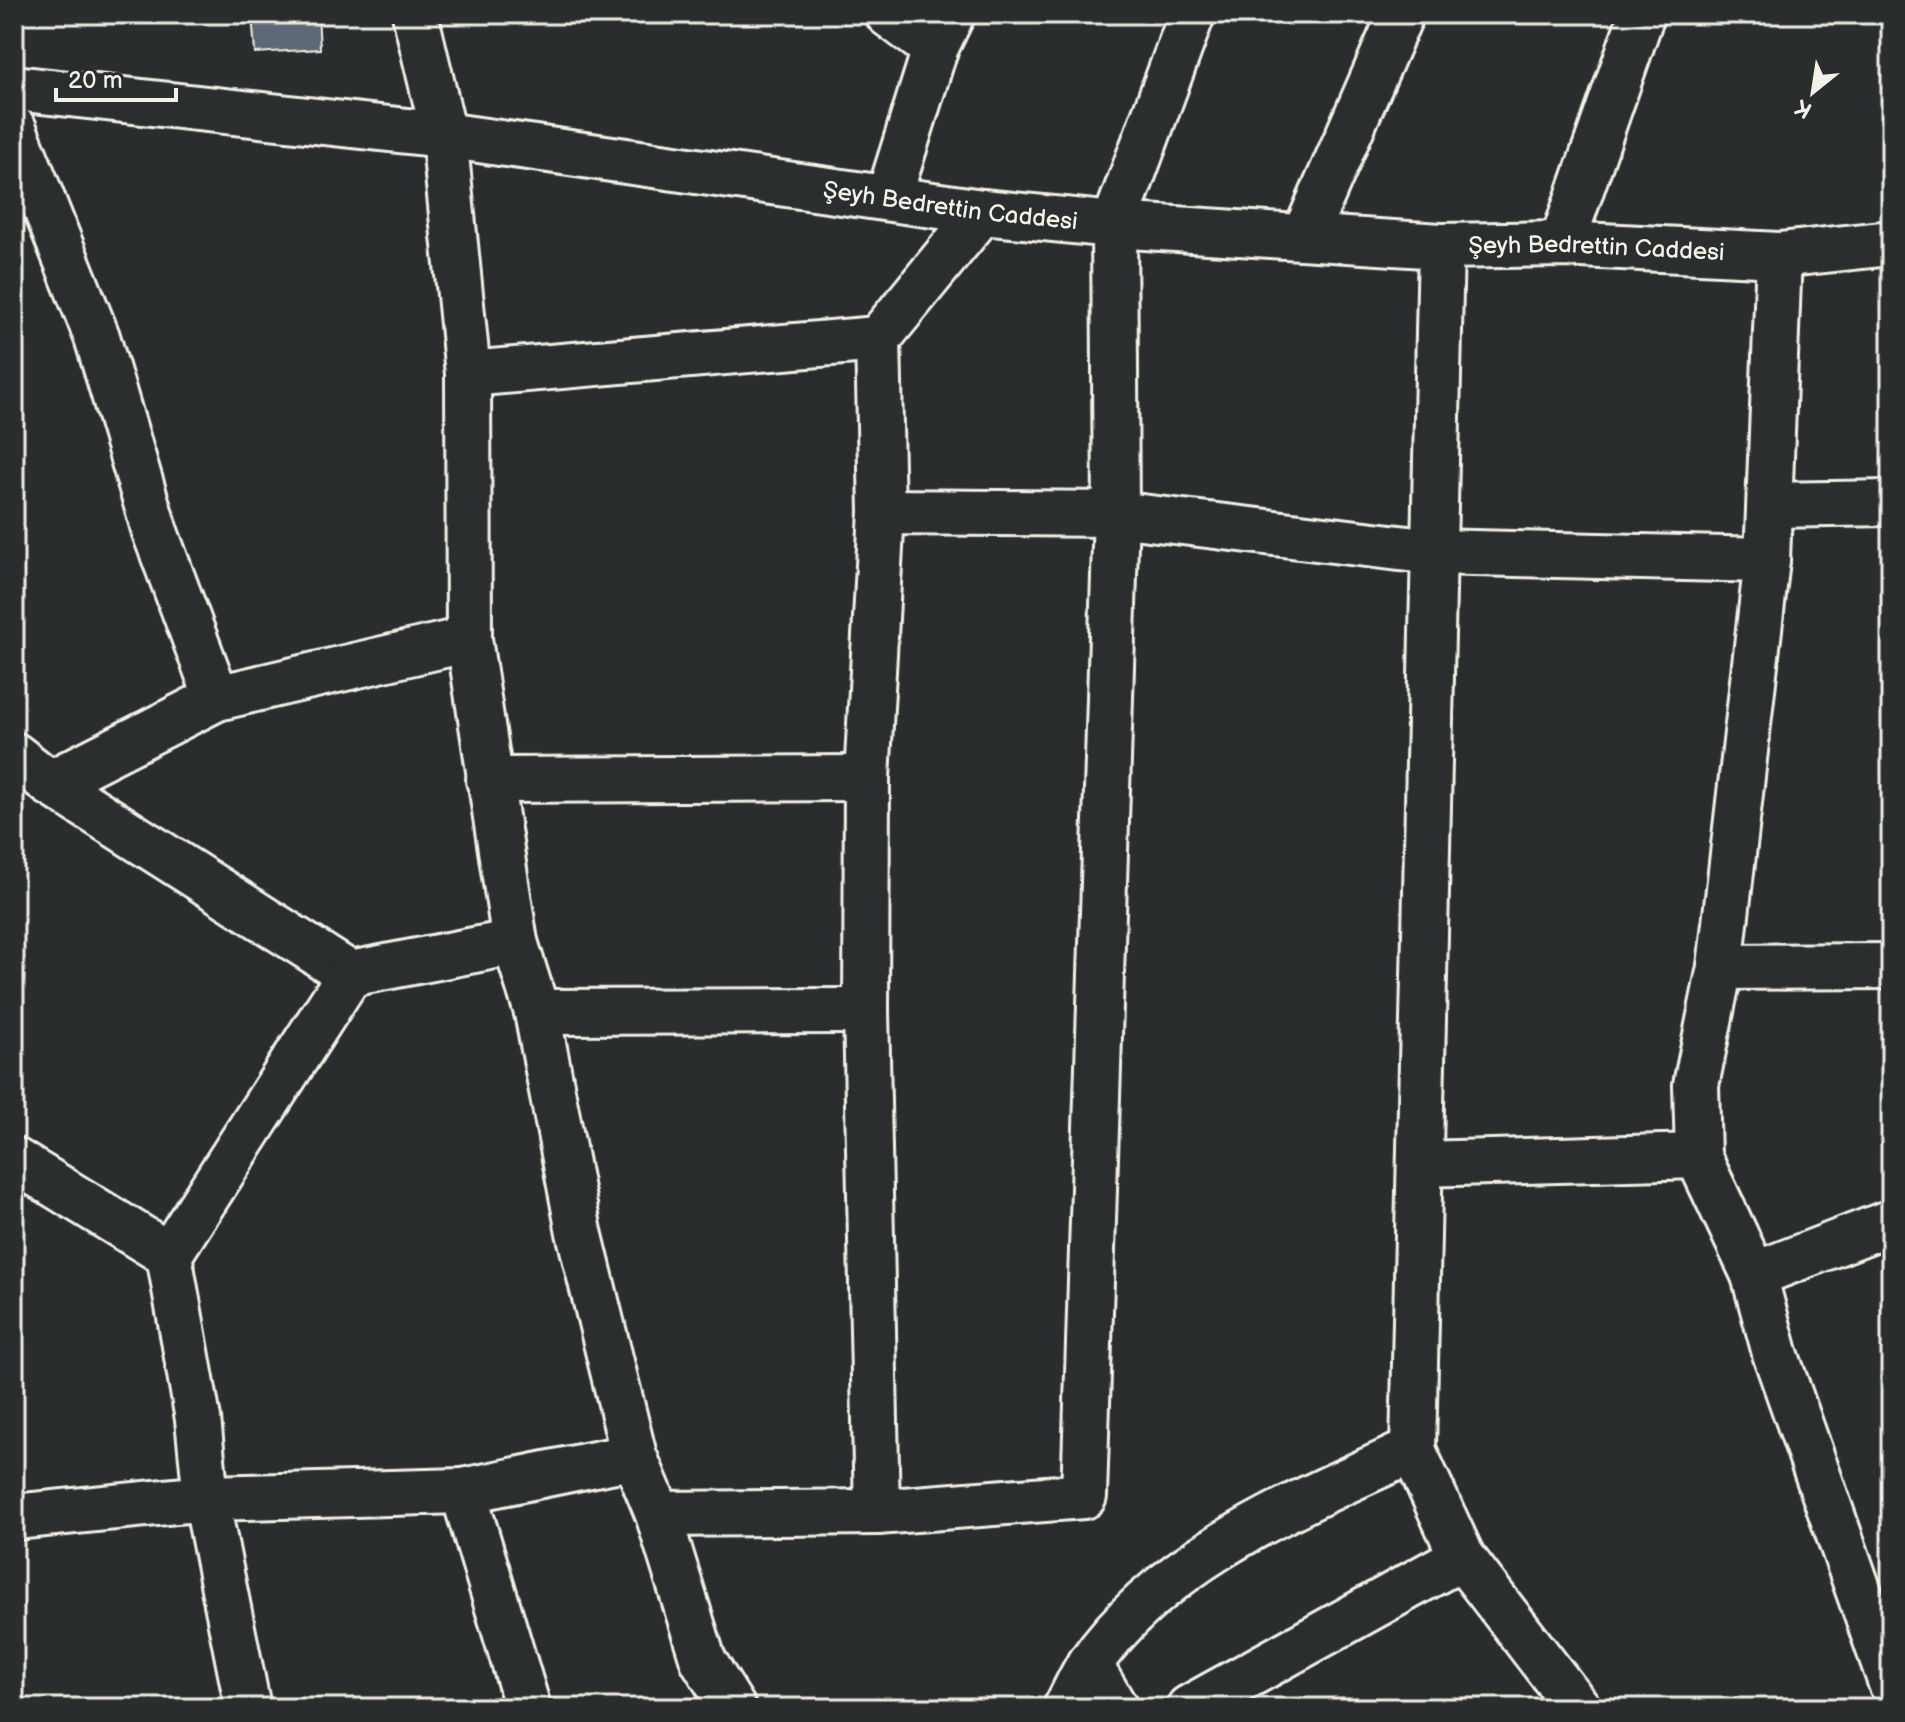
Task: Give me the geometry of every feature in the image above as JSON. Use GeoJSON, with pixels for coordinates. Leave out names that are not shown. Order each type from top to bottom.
{"type":"FeatureCollection","features":[{"type":"Feature","properties":{"kind":"street"},"geometry":{"type":"LineString","coordinates":[[415,14],[444,135],[468,374],[469,639],[515,942],[537,1012],[579,1232],[634,1456],[658,1514],[703,1660],[733,1708]]}},
{"type":"Feature","properties":{"kind":"street"},"geometry":{"type":"LineString","coordinates":[[888,14],[943,32],[889,196]]}},
{"type":"Feature","properties":{"kind":"street"},"geometry":{"type":"LineString","coordinates":[[658,1514],[877,1512],[1084,1496],[1116,514],[1114,225],[1192,14]]}},
{"type":"Feature","properties":{"kind":"street"},"geometry":{"type":"LineString","coordinates":[[1304,237],[1401,14]]}},
{"type":"Feature","properties":{"kind":"street"},"geometry":{"type":"LineString","coordinates":[[1562,244],[1642,14]]}},
{"type":"Feature","properties":{"kind":"street","name":"Şeyh Bedrettin Caddesi"},"geometry":{"type":"LineString","coordinates":[[14,88],[444,135],[889,196],[982,212],[1114,225],[1441,246],[1562,244],[1779,255],[1891,243]]}},
{"type":"Feature","properties":{"kind":"street"},"geometry":{"type":"LineString","coordinates":[[14,129],[97,337],[155,532],[217,698]]}},
{"type":"Feature","properties":{"kind":"street"},"geometry":{"type":"LineString","coordinates":[[877,1512],[866,1011],[867,778],[882,512],[878,339],[982,212]]}},
{"type":"Feature","properties":{"kind":"street"},"geometry":{"type":"LineString","coordinates":[[1441,246],[1413,1450],[1462,1557],[1578,1708]]}},
{"type":"Feature","properties":{"kind":"street"},"geometry":{"type":"LineString","coordinates":[[1779,255],[1767,560],[1720,967],[1696,1085],[1698,1156],[1754,1275],[1780,1368],[1891,1683]]}},
{"type":"Feature","properties":{"kind":"street"},"geometry":{"type":"LineString","coordinates":[[468,374],[878,339]]}},
{"type":"Feature","properties":{"kind":"street"},"geometry":{"type":"LineString","coordinates":[[1770,505],[1891,503]]}},
{"type":"Feature","properties":{"kind":"street"},"geometry":{"type":"LineString","coordinates":[[882,512],[1116,514],[1433,552],[1767,560]]}},
{"type":"Feature","properties":{"kind":"street"},"geometry":{"type":"LineString","coordinates":[[50,783],[217,698],[469,639]]}},
{"type":"Feature","properties":{"kind":"street"},"geometry":{"type":"LineString","coordinates":[[14,755],[50,783],[350,974],[515,942]]}},
{"type":"Feature","properties":{"kind":"street"},"geometry":{"type":"LineString","coordinates":[[489,780],[867,778]]}},
{"type":"Feature","properties":{"kind":"street"},"geometry":{"type":"LineString","coordinates":[[1720,967],[1891,966]]}},
{"type":"Feature","properties":{"kind":"street"},"geometry":{"type":"LineString","coordinates":[[248,1708],[206,1498],[198,1419],[169,1255],[350,974]]}},
{"type":"Feature","properties":{"kind":"street"},"geometry":{"type":"LineString","coordinates":[[537,1012],[866,1011]]}},
{"type":"Feature","properties":{"kind":"street"},"geometry":{"type":"LineString","coordinates":[[1420,1164],[1698,1156]]}},
{"type":"Feature","properties":{"kind":"street"},"geometry":{"type":"LineString","coordinates":[[14,1160],[169,1255]]}},
{"type":"Feature","properties":{"kind":"street"},"geometry":{"type":"LineString","coordinates":[[1754,1275],[1891,1222]]}},
{"type":"Feature","properties":{"kind":"street"},"geometry":{"type":"LineString","coordinates":[[1066,1708],[1089,1664],[1142,1603],[1256,1522],[1413,1450]]}},
{"type":"Feature","properties":{"kind":"street"},"geometry":{"type":"LineString","coordinates":[[14,1517],[206,1498],[463,1491],[634,1456]]}},
{"type":"Feature","properties":{"kind":"street"},"geometry":{"type":"LineString","coordinates":[[463,1491],[528,1708]]}},
{"type":"Feature","properties":{"kind":"street"},"geometry":{"type":"LineString","coordinates":[[1189,1708],[1462,1557]]}},
{"type":"Feature","properties":{"kind":"street"},"geometry":{"type":"LineString","coordinates":[[1089,1664],[1115,1708]]}},
{"type":"Feature","properties":{"kind":"building"},"geometry":{"type":"Polygon","coordinates":[[[252,14],[318,14],[320,49],[255,53],[252,14]]]}}]}
